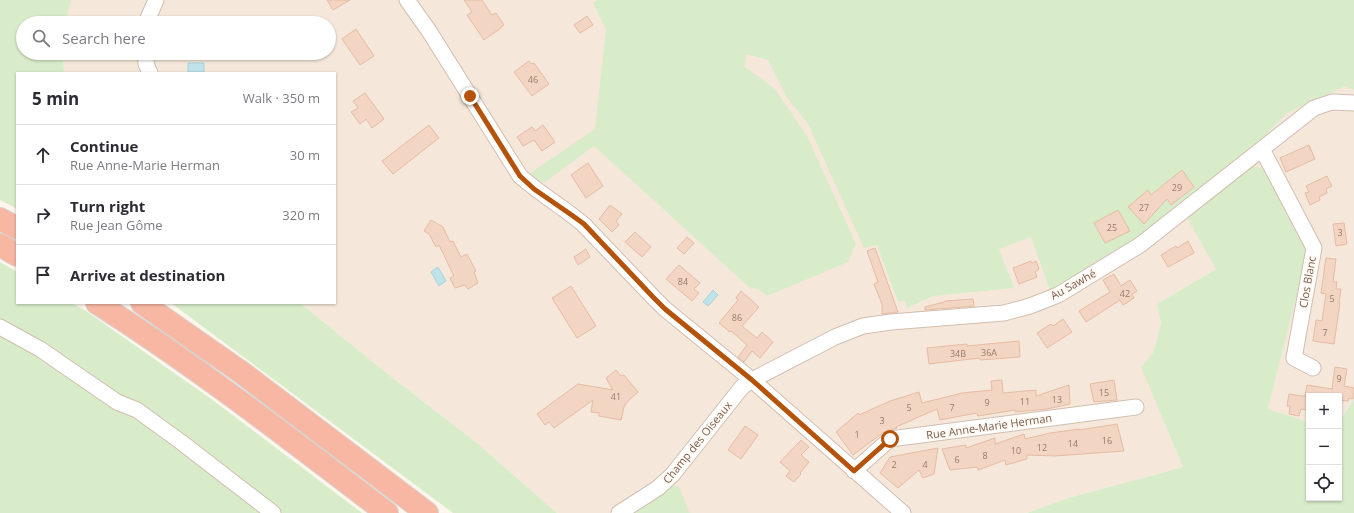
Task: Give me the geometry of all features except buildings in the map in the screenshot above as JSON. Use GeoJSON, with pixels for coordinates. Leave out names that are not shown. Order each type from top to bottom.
{"type":"FeatureCollection","features":[{"type":"Feature","properties":{"kind":"highway"},"geometry":{"type":"LineString","coordinates":[[0,219],[16,227]]}},
{"type":"Feature","properties":{"kind":"highway"},"geometry":{"type":"LineString","coordinates":[[0,245],[16,254]]}},
{"type":"Feature","properties":{"kind":"highway"},"geometry":{"type":"LineString","coordinates":[[99,304],[143,332],[226,391],[387,513]]}},
{"type":"Feature","properties":{"kind":"highway"},"geometry":{"type":"LineString","coordinates":[[143,304],[241,372],[427,513]]}},
{"type":"Feature","properties":{"kind":"street"},"geometry":{"type":"LineString","coordinates":[[149,16],[156,0]]}},
{"type":"Feature","properties":{"kind":"street"},"geometry":{"type":"LineString","coordinates":[[408,0],[520,176],[534,189],[584,224],[657,301],[752,380],[903,513]]}},
{"type":"Feature","properties":{"kind":"street"},"geometry":{"type":"LineString","coordinates":[[146,60],[150,72]]}},
{"type":"Feature","properties":{"kind":"street","name":"Au Sawhé"},"geometry":{"type":"LineString","coordinates":[[752,380],[835,337],[863,326],[891,322],[1004,312],[1030,306],[1058,295],[1140,245],[1314,108],[1332,102],[1354,103]]}},
{"type":"Feature","properties":{"kind":"street","name":"Clos Blanc"},"geometry":{"type":"LineString","coordinates":[[1262,149],[1314,248],[1294,358],[1313,368]]}},
{"type":"Feature","properties":{"kind":"street"},"geometry":{"type":"LineString","coordinates":[[0,327],[40,349],[117,402],[137,410],[273,513]]}},
{"type":"Feature","properties":{"kind":"street","name":"Champ des Oiseaux"},"geometry":{"type":"LineString","coordinates":[[619,513],[658,488],[673,474],[742,386],[752,380]]}},
{"type":"Feature","properties":{"kind":"street","name":"Rue Anne-Marie Herman"},"geometry":{"type":"LineString","coordinates":[[854,471],[890,439],[1136,406]]}},
{"type":"Feature","properties":{"kind":"shaded area"},"geometry":{"type":"Polygon","coordinates":[[[71,0],[1354,0],[1354,399],[1342,417],[1342,393],[1306,393],[1306,421],[1268,409],[1308,251],[1216,269],[1157,304],[1161,323],[1153,353],[1142,367],[1183,467],[1068,498],[1027,513],[690,513],[689,511],[557,513],[477,443],[389,375],[301,304],[336,304],[336,72],[64,72],[63,60],[336,60],[336,16],[68,16],[71,0]]]}},
{"type":"Feature","properties":{"kind":"green space"},"geometry":{"type":"Polygon","coordinates":[[[0,0],[71,0],[68,16],[16,16],[16,60],[63,60],[64,72],[16,72],[16,208],[0,200],[0,0]]]}},
{"type":"Feature","properties":{"kind":"green space"},"geometry":{"type":"Polygon","coordinates":[[[598,0],[1354,0],[1354,90],[1345,86],[1287,113],[1245,156],[1141,241],[1051,293],[1031,237],[999,249],[1014,288],[933,296],[907,308],[905,301],[898,302],[877,245],[864,248],[808,124],[786,96],[768,60],[746,54],[745,67],[775,89],[807,136],[856,244],[848,262],[767,296],[759,289],[750,288],[594,146],[544,183],[529,174],[595,129],[606,29],[593,3],[598,0]]]}},
{"type":"Feature","properties":{"kind":"green space"},"geometry":{"type":"Polygon","coordinates":[[[1251,166],[1265,169],[1308,251],[1268,409],[1306,421],[1306,501],[1342,501],[1342,417],[1354,399],[1354,513],[1027,513],[1068,498],[1183,467],[1141,367],[1153,353],[1161,323],[1157,304],[1216,269],[1186,216],[1251,166]]]}},
{"type":"Feature","properties":{"kind":"green space"},"geometry":{"type":"Polygon","coordinates":[[[0,262],[16,271],[16,304],[74,304],[86,311],[214,401],[362,513],[0,513],[0,262]]]}},
{"type":"Feature","properties":{"kind":"green space"},"geometry":{"type":"Polygon","coordinates":[[[172,304],[301,304],[389,375],[477,443],[557,513],[453,513],[172,304]]]}},
{"type":"Feature","properties":{"kind":"green space"},"geometry":{"type":"Polygon","coordinates":[[[673,485],[679,487],[690,513],[630,513],[673,485]]]}},
{"type":"Feature","properties":{"kind":"water"},"geometry":{"type":"Polygon","coordinates":[[[188,63],[204,63],[204,72],[188,72],[188,63]]]}},
{"type":"Feature","properties":{"kind":"water"},"geometry":{"type":"Polygon","coordinates":[[[438,267],[446,281],[439,286],[431,272],[438,267]]]}},
{"type":"Feature","properties":{"kind":"water"},"geometry":{"type":"Polygon","coordinates":[[[713,290],[718,295],[708,306],[703,302],[713,290]]]}},
{"type":"Feature","properties":{"kind":"route"},"geometry":{"type":"LineString","coordinates":[[470,96],[520,176],[534,189],[584,224],[665,309],[752,380],[854,471],[890,439]]}}]}
